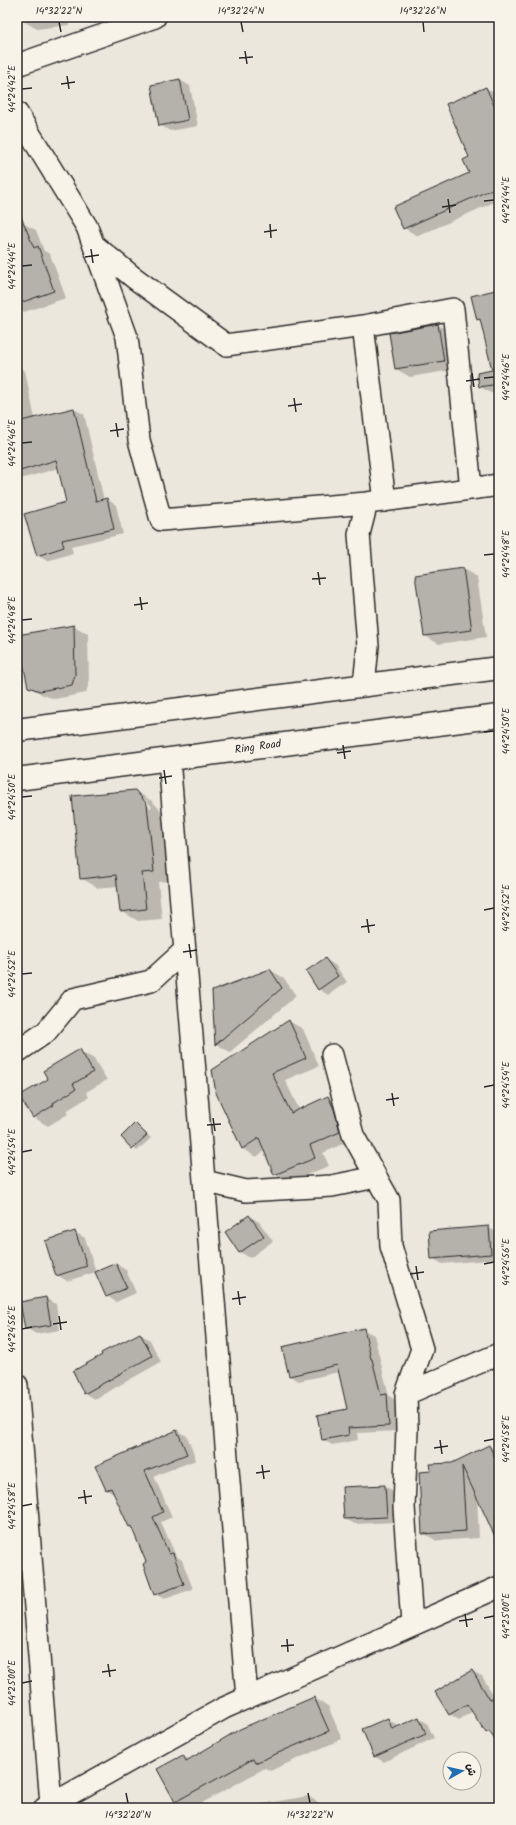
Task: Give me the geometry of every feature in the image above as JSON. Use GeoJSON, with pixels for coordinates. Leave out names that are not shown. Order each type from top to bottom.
{"type":"FeatureCollection","features":[{"type":"Feature","properties":{"kind":"main road"},"geometry":{"type":"LineString","coordinates":[[17,730],[499,668]]}},
{"type":"Feature","properties":{"kind":"main road","name":"Ring Road"},"geometry":{"type":"LineString","coordinates":[[17,779],[499,716]]}},
{"type":"Feature","properties":{"kind":"street"},"geometry":{"type":"LineString","coordinates":[[17,65],[142,19]]}},
{"type":"Feature","properties":{"kind":"street"},"geometry":{"type":"LineString","coordinates":[[17,113],[87,227],[127,337],[139,440],[161,520],[376,502],[499,485]]}},
{"type":"Feature","properties":{"kind":"street"},"geometry":{"type":"LineString","coordinates":[[94,244],[133,276],[226,345],[363,326],[453,309],[471,489]]}},
{"type":"Feature","properties":{"kind":"street"},"geometry":{"type":"LineString","coordinates":[[363,326],[376,502],[360,534],[368,646],[364,685]]}},
{"type":"Feature","properties":{"kind":"street"},"geometry":{"type":"LineString","coordinates":[[169,759],[247,1698]]}},
{"type":"Feature","properties":{"kind":"street"},"geometry":{"type":"LineString","coordinates":[[17,1052],[46,1032],[73,999],[151,981],[185,950]]}},
{"type":"Feature","properties":{"kind":"street"},"geometry":{"type":"LineString","coordinates":[[332,1055],[353,1135],[389,1200],[391,1246],[422,1349],[406,1394],[407,1429],[404,1506],[412,1625]]}},
{"type":"Feature","properties":{"kind":"street"},"geometry":{"type":"LineString","coordinates":[[204,1181],[246,1191],[332,1186],[376,1177]]}},
{"type":"Feature","properties":{"kind":"street"},"geometry":{"type":"LineString","coordinates":[[406,1394],[499,1354]]}},
{"type":"Feature","properties":{"kind":"street"},"geometry":{"type":"LineString","coordinates":[[17,1385],[24,1566],[48,1806],[224,1708],[499,1587]]}},
{"type":"Feature","properties":{"kind":"building"},"geometry":{"type":"Polygon","coordinates":[[[180,79],[188,120],[159,126],[151,85],[180,79]]]}},
{"type":"Feature","properties":{"kind":"building"},"geometry":{"type":"Polygon","coordinates":[[[486,87],[499,117],[499,186],[403,229],[393,207],[469,173],[463,160],[469,157],[446,104],[486,87]]]}},
{"type":"Feature","properties":{"kind":"building"},"geometry":{"type":"Polygon","coordinates":[[[17,207],[34,248],[38,246],[54,291],[17,304],[17,207]]]}},
{"type":"Feature","properties":{"kind":"building"},"geometry":{"type":"Polygon","coordinates":[[[499,289],[499,384],[479,387],[477,373],[492,370],[480,319],[477,320],[471,296],[499,289]]]}},
{"type":"Feature","properties":{"kind":"building"},"geometry":{"type":"Polygon","coordinates":[[[438,324],[444,361],[395,369],[389,333],[438,324]]]}},
{"type":"Feature","properties":{"kind":"building"},"geometry":{"type":"Polygon","coordinates":[[[74,408],[96,501],[107,498],[114,529],[62,540],[64,547],[37,556],[24,514],[66,502],[56,460],[17,472],[17,422],[74,408]]]}},
{"type":"Feature","properties":{"kind":"building"},"geometry":{"type":"Polygon","coordinates":[[[463,568],[472,630],[424,636],[415,575],[463,568]]]}},
{"type":"Feature","properties":{"kind":"building"},"geometry":{"type":"Polygon","coordinates":[[[74,625],[75,675],[72,685],[40,691],[28,687],[17,635],[74,625]]]}},
{"type":"Feature","properties":{"kind":"building"},"geometry":{"type":"Polygon","coordinates":[[[135,790],[147,804],[154,872],[142,873],[146,909],[120,912],[116,875],[80,879],[72,796],[135,790]]]}},
{"type":"Feature","properties":{"kind":"building"},"geometry":{"type":"Polygon","coordinates":[[[325,958],[338,976],[318,990],[306,971],[325,958]]]}},
{"type":"Feature","properties":{"kind":"building"},"geometry":{"type":"Polygon","coordinates":[[[270,969],[282,988],[215,1045],[212,991],[270,969]]]}},
{"type":"Feature","properties":{"kind":"building"},"geometry":{"type":"Polygon","coordinates":[[[289,1020],[306,1058],[272,1073],[291,1113],[328,1096],[334,1109],[340,1132],[310,1145],[315,1158],[274,1175],[259,1138],[242,1149],[216,1093],[212,1070],[289,1020]]]}},
{"type":"Feature","properties":{"kind":"building"},"geometry":{"type":"Polygon","coordinates":[[[80,1049],[93,1072],[73,1084],[76,1089],[53,1103],[54,1105],[33,1118],[19,1096],[48,1079],[43,1071],[80,1049]]]}},
{"type":"Feature","properties":{"kind":"building"},"geometry":{"type":"Polygon","coordinates":[[[135,1123],[147,1135],[132,1149],[121,1137],[135,1123]]]}},
{"type":"Feature","properties":{"kind":"building"},"geometry":{"type":"Polygon","coordinates":[[[249,1215],[264,1236],[239,1253],[225,1232],[249,1215]]]}},
{"type":"Feature","properties":{"kind":"building"},"geometry":{"type":"Polygon","coordinates":[[[489,1226],[491,1254],[431,1259],[429,1231],[489,1226]]]}},
{"type":"Feature","properties":{"kind":"building"},"geometry":{"type":"Polygon","coordinates":[[[75,1231],[87,1266],[56,1276],[45,1241],[75,1231]]]}},
{"type":"Feature","properties":{"kind":"building"},"geometry":{"type":"Polygon","coordinates":[[[116,1263],[127,1288],[106,1297],[95,1272],[116,1263]]]}},
{"type":"Feature","properties":{"kind":"building"},"geometry":{"type":"Polygon","coordinates":[[[46,1297],[51,1325],[25,1329],[20,1302],[46,1297]]]}},
{"type":"Feature","properties":{"kind":"building"},"geometry":{"type":"Polygon","coordinates":[[[364,1328],[381,1395],[387,1394],[389,1426],[348,1428],[349,1435],[322,1440],[317,1415],[347,1409],[337,1365],[289,1376],[282,1347],[364,1328]]]}},
{"type":"Feature","properties":{"kind":"building"},"geometry":{"type":"Polygon","coordinates":[[[140,1333],[152,1356],[84,1394],[73,1371],[102,1355],[101,1353],[140,1333]]]}},
{"type":"Feature","properties":{"kind":"building"},"geometry":{"type":"Polygon","coordinates":[[[177,1430],[187,1454],[145,1471],[163,1512],[153,1517],[169,1554],[173,1553],[184,1584],[154,1595],[143,1564],[146,1562],[131,1526],[129,1527],[111,1488],[106,1490],[95,1466],[177,1430]]]}},
{"type":"Feature","properties":{"kind":"building"},"geometry":{"type":"Polygon","coordinates":[[[489,1445],[499,1467],[499,1545],[462,1466],[466,1531],[422,1534],[419,1472],[431,1471],[430,1464],[452,1463],[489,1445]]]}},
{"type":"Feature","properties":{"kind":"building"},"geometry":{"type":"Polygon","coordinates":[[[385,1485],[387,1517],[344,1519],[342,1487],[385,1485]]]}},
{"type":"Feature","properties":{"kind":"building"},"geometry":{"type":"Polygon","coordinates":[[[472,1670],[490,1700],[499,1694],[499,1746],[489,1731],[486,1733],[467,1704],[449,1715],[435,1692],[472,1670]]]}},
{"type":"Feature","properties":{"kind":"building"},"geometry":{"type":"Polygon","coordinates":[[[314,1697],[329,1731],[255,1763],[253,1759],[175,1802],[157,1769],[183,1755],[186,1761],[240,1729],[314,1697]]]}},
{"type":"Feature","properties":{"kind":"building"},"geometry":{"type":"Polygon","coordinates":[[[419,1717],[426,1734],[374,1757],[362,1729],[388,1718],[392,1729],[419,1717]]]}}]}
